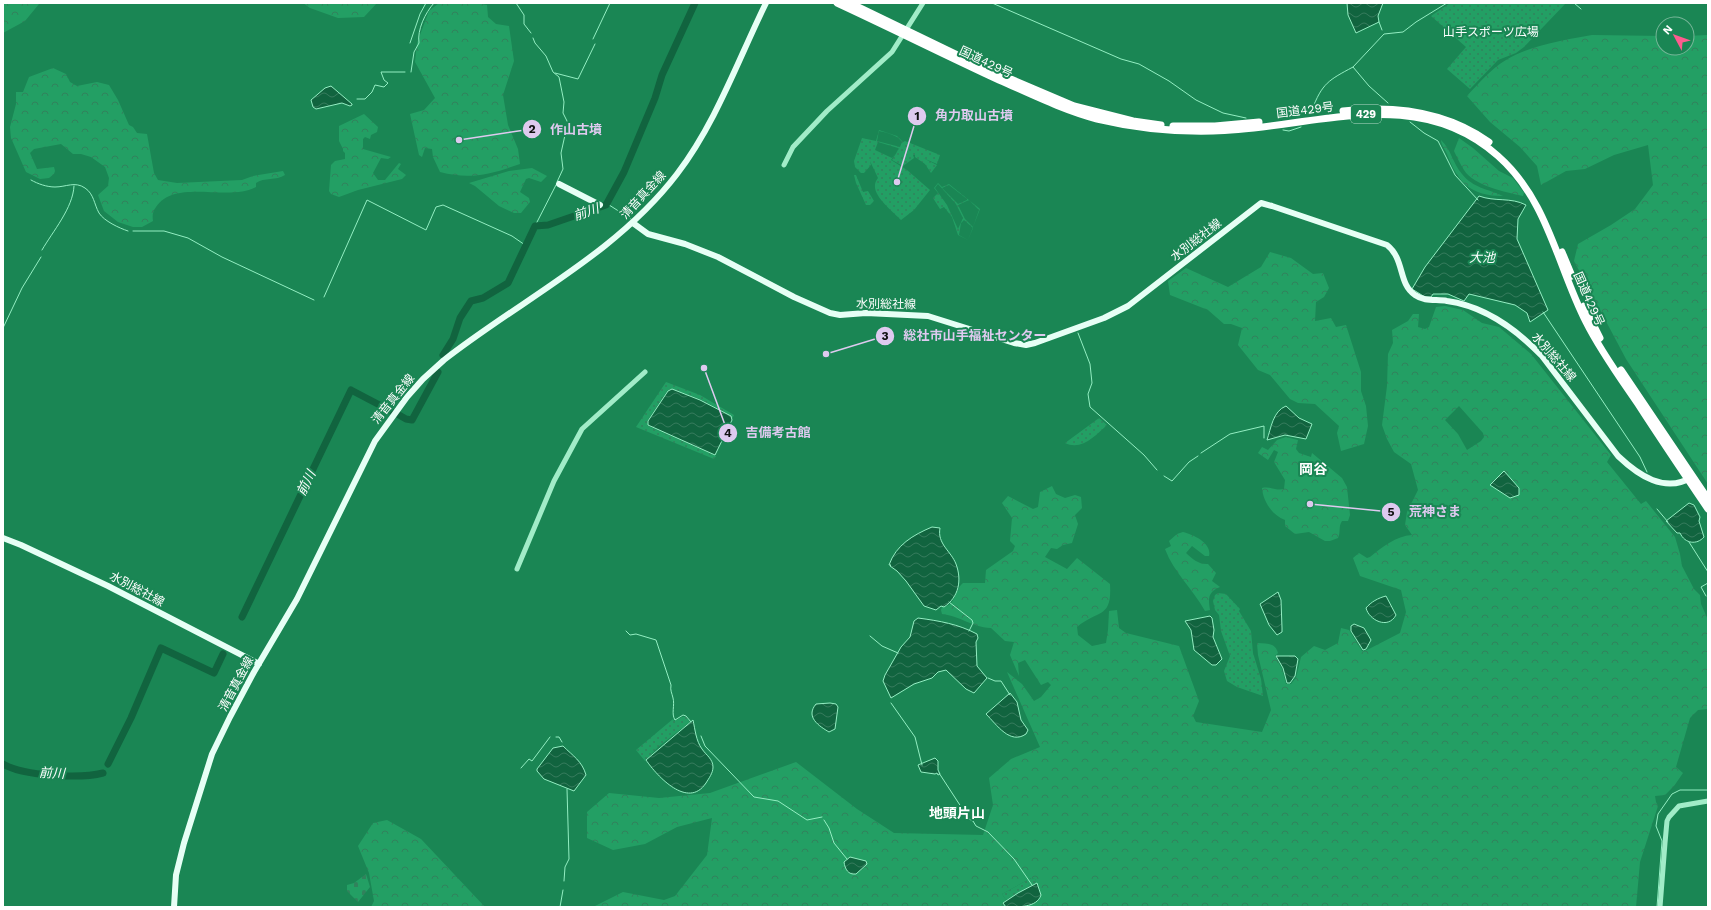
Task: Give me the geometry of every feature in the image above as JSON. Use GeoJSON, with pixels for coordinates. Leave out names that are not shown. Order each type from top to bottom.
{"type":"FeatureCollection","features":[{"type":"Feature","properties":{"kind":"highway","name":"国道429号"},"geometry":{"type":"LineString","coordinates":[[837,3],[1045,95],[1074,106],[1133,121],[1170,125],[1215,126],[1366,109],[1390,108],[1423,112],[1453,122],[1470,130],[1503,154],[1519,170],[1532,188],[1550,220],[1581,301],[1601,339],[1690,478],[1708,509]]}},
{"type":"Feature","properties":{"kind":"highway","name":"国道429号"},"geometry":{"type":"LineString","coordinates":[[850,3],[905,32]]}},
{"type":"Feature","properties":{"kind":"highway","name":"国道429号"},"geometry":{"type":"LineString","coordinates":[[1690,478],[1708,499]]}},
{"type":"Feature","properties":{"kind":"main road","name":"清音真金線"},"geometry":{"type":"LineString","coordinates":[[174,907],[176,875],[184,842],[212,754],[259,664],[297,599],[375,441],[406,397],[423,379],[457,350],[606,244],[633,223],[674,178],[699,143],[716,111],[766,3]]}},
{"type":"Feature","properties":{"kind":"main road"},"geometry":{"type":"LineString","coordinates":[[559,184],[600,205]]}},
{"type":"Feature","properties":{"kind":"main road","name":"水別総社線"},"geometry":{"type":"LineString","coordinates":[[633,223],[648,234],[685,244],[718,257],[794,297],[830,313],[840,315],[866,313],[928,316],[1014,343],[1026,345],[1104,318],[1128,306],[1261,204],[1272,206],[1387,245],[1395,252],[1406,283],[1415,295],[1431,301],[1447,301],[1485,313],[1503,323],[1532,346],[1542,356],[1618,456],[1629,467],[1654,480],[1664,483],[1680,484],[1690,478]]}},
{"type":"Feature","properties":{"kind":"main road","name":"水別総社線"},"geometry":{"type":"LineString","coordinates":[[3,538],[21,544],[101,582],[259,664]]}},
{"type":"Feature","properties":{"kind":"street"},"geometry":{"type":"LineString","coordinates":[[784,165],[789,153],[827,111],[885,60],[894,50],[923,3]]}},
{"type":"Feature","properties":{"kind":"street"},"geometry":{"type":"LineString","coordinates":[[517,569],[554,481],[582,430],[645,372]]}},
{"type":"Feature","properties":{"kind":"street"},"geometry":{"type":"LineString","coordinates":[[1660,907],[1669,817],[1679,806],[1708,801]]}},
{"type":"Feature","properties":{"kind":"green space"},"geometry":{"type":"Polygon","coordinates":[[[3,3],[39,4],[25,21],[3,33],[3,3]]]}},
{"type":"Feature","properties":{"kind":"green space"},"geometry":{"type":"Polygon","coordinates":[[[303,3],[377,3],[364,17],[338,18],[310,8],[303,3]]]}},
{"type":"Feature","properties":{"kind":"green space"},"geometry":{"type":"Polygon","coordinates":[[[439,3],[476,3],[487,5],[488,17],[496,24],[509,26],[514,61],[503,95],[508,125],[518,149],[520,164],[500,171],[481,175],[462,176],[440,172],[433,157],[432,149],[425,148],[422,157],[419,155],[410,114],[424,110],[435,98],[415,62],[417,43],[429,11],[439,3]]]}},
{"type":"Feature","properties":{"kind":"green space","name":"山手スポーツ広場"},"geometry":{"type":"Polygon","coordinates":[[[1450,3],[1566,3],[1524,47],[1516,53],[1498,60],[1470,89],[1447,69],[1466,47],[1431,16],[1450,3]]]}},
{"type":"Feature","properties":{"kind":"green space"},"geometry":{"type":"Polygon","coordinates":[[[1592,35],[1655,36],[1655,56],[1695,56],[1695,36],[1708,35],[1708,484],[1626,359],[1574,261],[1578,244],[1635,209],[1653,185],[1648,145],[1614,155],[1585,169],[1566,171],[1541,185],[1537,166],[1520,147],[1490,122],[1467,96],[1485,76],[1506,60],[1526,50],[1592,35]]]}},
{"type":"Feature","properties":{"kind":"green space"},"geometry":{"type":"Polygon","coordinates":[[[53,68],[66,74],[70,82],[77,86],[97,82],[109,85],[118,100],[129,125],[133,127],[137,133],[147,134],[154,173],[158,180],[177,183],[242,180],[253,176],[283,171],[285,175],[278,178],[259,181],[256,183],[256,187],[244,191],[189,192],[176,194],[165,198],[154,210],[153,221],[142,227],[133,227],[118,222],[104,211],[98,195],[108,186],[109,178],[105,167],[91,157],[81,154],[73,154],[61,144],[34,149],[30,153],[37,169],[54,167],[54,174],[49,178],[40,179],[26,172],[11,138],[10,127],[16,104],[16,92],[23,92],[29,77],[53,68]]]}},
{"type":"Feature","properties":{"kind":"green space"},"geometry":{"type":"Polygon","coordinates":[[[364,114],[378,127],[377,132],[371,135],[370,139],[365,137],[363,139],[363,149],[391,157],[388,159],[381,158],[373,173],[378,180],[385,180],[399,163],[401,164],[398,169],[406,175],[402,179],[358,190],[339,197],[331,194],[329,191],[331,165],[335,161],[345,159],[345,153],[339,141],[339,126],[364,114]]]}},
{"type":"Feature","properties":{"kind":"green space"},"geometry":{"type":"Polygon","coordinates":[[[879,130],[897,136],[903,142],[905,141],[940,155],[937,164],[923,158],[937,165],[931,173],[925,164],[915,157],[915,155],[913,155],[914,158],[903,166],[892,160],[895,155],[891,160],[907,170],[930,190],[914,210],[901,220],[878,195],[875,189],[875,183],[878,178],[870,161],[871,165],[864,173],[861,173],[855,167],[854,161],[862,138],[876,141],[879,130]],[[879,131],[877,141],[900,147],[902,142],[895,136],[879,131]],[[878,142],[875,150],[892,158],[899,149],[878,142]]]}},
{"type":"Feature","properties":{"kind":"green space"},"geometry":{"type":"Polygon","coordinates":[[[1459,138],[1499,171],[1513,178],[1524,193],[1523,196],[1491,188],[1469,176],[1454,151],[1459,138]]]}},
{"type":"Feature","properties":{"kind":"green space"},"geometry":{"type":"Polygon","coordinates":[[[1441,140],[1456,166],[1466,179],[1476,185],[1503,196],[1482,194],[1467,186],[1456,173],[1441,140]]]}},
{"type":"Feature","properties":{"kind":"green space"},"geometry":{"type":"Polygon","coordinates":[[[532,168],[547,176],[541,182],[529,178],[526,179],[520,192],[529,198],[530,202],[521,213],[514,213],[499,206],[475,186],[469,183],[509,171],[532,168]]]}},
{"type":"Feature","properties":{"kind":"green space"},"geometry":{"type":"Polygon","coordinates":[[[854,175],[856,175],[863,192],[868,191],[874,201],[870,205],[866,205],[854,175]]]}},
{"type":"Feature","properties":{"kind":"green space"},"geometry":{"type":"Polygon","coordinates":[[[938,183],[942,187],[949,184],[969,200],[958,205],[965,219],[973,227],[979,210],[970,201],[980,209],[973,228],[964,220],[961,223],[959,235],[968,240],[958,235],[952,217],[944,207],[940,209],[933,198],[938,193],[934,188],[938,183]],[[938,184],[935,188],[947,205],[958,229],[963,218],[956,204],[938,184]],[[949,185],[942,188],[958,204],[967,200],[949,185]]]}},
{"type":"Feature","properties":{"kind":"green space"},"geometry":{"type":"Polygon","coordinates":[[[1270,252],[1291,258],[1313,274],[1323,273],[1329,288],[1324,297],[1316,302],[1315,321],[1331,318],[1336,327],[1346,325],[1361,372],[1361,391],[1366,406],[1368,426],[1364,444],[1341,451],[1337,433],[1339,426],[1315,404],[1298,403],[1290,399],[1270,375],[1258,370],[1238,345],[1242,328],[1231,324],[1224,324],[1208,310],[1170,295],[1168,281],[1186,268],[1228,287],[1261,267],[1270,252]]]}},
{"type":"Feature","properties":{"kind":"green space"},"geometry":{"type":"Polygon","coordinates":[[[1445,306],[1463,310],[1482,323],[1499,327],[1531,354],[1611,455],[1607,462],[1641,504],[1646,501],[1675,537],[1682,566],[1694,589],[1700,595],[1701,604],[1708,620],[1708,709],[1698,710],[1690,718],[1676,767],[1683,773],[1674,786],[1665,795],[1655,796],[1658,806],[1640,862],[1636,907],[1017,907],[1032,903],[1040,898],[1040,891],[1038,887],[1013,896],[1035,883],[1035,879],[1031,878],[1002,894],[1006,900],[1008,899],[1003,903],[1006,907],[593,907],[623,892],[664,900],[675,896],[707,855],[712,818],[677,827],[645,844],[613,850],[587,838],[587,812],[609,793],[659,798],[710,793],[796,762],[857,809],[894,833],[983,835],[993,805],[989,778],[1011,759],[1040,747],[1007,672],[1022,684],[1034,701],[1041,697],[1051,685],[1048,682],[1041,685],[1025,660],[1018,663],[1019,676],[1010,655],[1014,642],[1005,641],[991,628],[978,626],[949,615],[942,614],[941,610],[942,607],[947,606],[953,601],[963,583],[985,583],[986,570],[1013,551],[1015,546],[1010,541],[1012,518],[1002,503],[1008,496],[1033,509],[1038,507],[1040,492],[1052,486],[1056,494],[1065,498],[1075,495],[1081,497],[1082,508],[1075,515],[1078,524],[1072,543],[1063,545],[1057,549],[1051,548],[1045,557],[1067,569],[1077,558],[1110,584],[1109,603],[1106,608],[1077,627],[1078,635],[1092,646],[1106,643],[1109,611],[1117,610],[1119,628],[1126,633],[1179,646],[1199,701],[1193,716],[1196,722],[1262,732],[1271,710],[1258,655],[1257,643],[1270,644],[1277,649],[1278,653],[1275,656],[1282,669],[1286,684],[1291,684],[1296,678],[1301,657],[1314,646],[1325,650],[1338,643],[1341,628],[1349,630],[1362,651],[1367,650],[1400,633],[1406,612],[1401,590],[1360,576],[1353,558],[1359,553],[1367,558],[1370,557],[1384,546],[1400,537],[1412,535],[1405,525],[1407,512],[1418,490],[1411,464],[1394,452],[1382,425],[1387,386],[1388,354],[1393,343],[1392,330],[1408,321],[1413,314],[1419,314],[1418,327],[1425,329],[1429,327],[1436,307],[1445,306]],[[1459,406],[1445,420],[1458,434],[1467,450],[1481,441],[1484,437],[1483,433],[1459,406]],[[1504,471],[1490,485],[1519,488],[1504,471]],[[844,862],[846,870],[856,874],[867,864],[844,862]]]}},
{"type":"Feature","properties":{"kind":"green space"},"geometry":{"type":"Polygon","coordinates":[[[666,382],[700,395],[734,415],[732,419],[730,415],[700,399],[672,389],[667,391],[647,421],[648,426],[716,456],[714,459],[636,427],[666,382]]]}},
{"type":"Feature","properties":{"kind":"green space"},"geometry":{"type":"Polygon","coordinates":[[[1099,418],[1107,425],[1088,441],[1077,445],[1065,443],[1099,418]]]}},
{"type":"Feature","properties":{"kind":"green space"},"geometry":{"type":"Polygon","coordinates":[[[1286,437],[1298,440],[1296,449],[1299,453],[1311,457],[1312,453],[1342,478],[1347,487],[1350,515],[1348,521],[1342,521],[1338,538],[1325,541],[1309,532],[1295,534],[1285,526],[1285,520],[1276,515],[1266,503],[1262,488],[1284,489],[1285,480],[1274,462],[1278,452],[1274,450],[1268,460],[1258,453],[1262,447],[1268,450],[1277,440],[1286,437]]]}},
{"type":"Feature","properties":{"kind":"green space"},"geometry":{"type":"Polygon","coordinates":[[[1183,532],[1201,540],[1208,547],[1209,556],[1205,556],[1192,546],[1186,553],[1202,564],[1208,564],[1216,573],[1212,581],[1220,587],[1211,593],[1209,602],[1210,610],[1205,611],[1173,566],[1165,549],[1171,546],[1169,541],[1177,534],[1183,532]]]}},
{"type":"Feature","properties":{"kind":"green space"},"geometry":{"type":"Polygon","coordinates":[[[1218,593],[1226,594],[1240,609],[1239,611],[1251,631],[1253,653],[1261,679],[1263,696],[1237,687],[1227,681],[1224,671],[1230,656],[1221,631],[1219,615],[1215,610],[1213,601],[1215,595],[1218,593]]]}},
{"type":"Feature","properties":{"kind":"green space"},"geometry":{"type":"Polygon","coordinates":[[[682,717],[686,717],[690,722],[658,747],[645,761],[636,750],[673,719],[674,721],[682,717]]]}},
{"type":"Feature","properties":{"kind":"green space"},"geometry":{"type":"Polygon","coordinates":[[[387,820],[421,839],[485,907],[371,907],[374,901],[369,873],[358,846],[373,823],[387,820]]]}},
{"type":"Feature","properties":{"kind":"green space"},"geometry":{"type":"Polygon","coordinates":[[[366,874],[370,887],[358,902],[347,891],[347,885],[354,883],[366,874]]]}},
{"type":"Feature","properties":{"kind":"green space"},"geometry":{"type":"Polygon","coordinates":[[[1031,878],[1035,879],[1035,883],[1006,900],[1002,894],[1031,878]]]}},
{"type":"Feature","properties":{"kind":"water"},"geometry":{"type":"Polygon","coordinates":[[[1347,3],[1383,3],[1378,16],[1379,22],[1356,33],[1348,15],[1347,3]]]}},
{"type":"Feature","properties":{"kind":"water"},"geometry":{"type":"Polygon","coordinates":[[[331,86],[352,105],[350,106],[342,103],[316,109],[313,107],[311,100],[325,88],[331,86]]]}},
{"type":"Feature","properties":{"kind":"water","name":"大池"},"geometry":{"type":"Polygon","coordinates":[[[1479,196],[1491,199],[1515,201],[1526,205],[1518,219],[1517,239],[1548,310],[1530,322],[1527,313],[1515,305],[1469,294],[1464,301],[1448,294],[1433,294],[1431,297],[1425,297],[1412,289],[1425,267],[1479,196]]]}},
{"type":"Feature","properties":{"kind":"water"},"geometry":{"type":"Polygon","coordinates":[[[672,389],[700,400],[731,416],[732,420],[715,455],[648,425],[648,421],[668,391],[672,389]]]}},
{"type":"Feature","properties":{"kind":"water"},"geometry":{"type":"Polygon","coordinates":[[[1286,406],[1299,418],[1312,424],[1306,439],[1285,435],[1267,440],[1275,416],[1282,408],[1286,406]]]}},
{"type":"Feature","properties":{"kind":"water"},"geometry":{"type":"Polygon","coordinates":[[[1504,471],[1519,488],[1519,495],[1510,498],[1490,485],[1504,471]]]}},
{"type":"Feature","properties":{"kind":"water"},"geometry":{"type":"Polygon","coordinates":[[[1689,503],[1694,505],[1700,517],[1699,521],[1704,537],[1695,542],[1688,541],[1682,537],[1680,533],[1677,533],[1666,521],[1689,503]]]}},
{"type":"Feature","properties":{"kind":"water"},"geometry":{"type":"Polygon","coordinates":[[[932,527],[940,528],[942,543],[954,559],[959,576],[958,588],[953,598],[944,607],[941,606],[936,610],[924,606],[906,581],[890,566],[891,565],[889,565],[892,558],[901,546],[912,537],[932,527]]]}},
{"type":"Feature","properties":{"kind":"water"},"geometry":{"type":"Polygon","coordinates":[[[1278,592],[1281,600],[1282,632],[1277,635],[1269,625],[1260,604],[1278,592]]]}},
{"type":"Feature","properties":{"kind":"water"},"geometry":{"type":"Polygon","coordinates":[[[1386,596],[1396,615],[1393,619],[1384,623],[1379,622],[1371,616],[1366,608],[1375,600],[1386,596]]]}},
{"type":"Feature","properties":{"kind":"water"},"geometry":{"type":"Polygon","coordinates":[[[1210,616],[1212,618],[1214,630],[1213,637],[1222,659],[1216,665],[1212,665],[1194,650],[1191,630],[1185,621],[1210,616]]]}},
{"type":"Feature","properties":{"kind":"water"},"geometry":{"type":"Polygon","coordinates":[[[918,618],[949,623],[977,634],[977,666],[987,678],[974,693],[966,689],[946,670],[938,672],[932,678],[914,684],[891,698],[883,681],[885,675],[901,647],[910,637],[914,621],[918,618]]]}},
{"type":"Feature","properties":{"kind":"water"},"geometry":{"type":"Polygon","coordinates":[[[1354,624],[1364,628],[1371,640],[1366,649],[1363,650],[1351,631],[1351,626],[1354,624]]]}},
{"type":"Feature","properties":{"kind":"water"},"geometry":{"type":"Polygon","coordinates":[[[1276,656],[1295,656],[1298,659],[1295,676],[1290,683],[1287,683],[1283,668],[1276,656]]]}},
{"type":"Feature","properties":{"kind":"water"},"geometry":{"type":"Polygon","coordinates":[[[1010,693],[1017,702],[1021,720],[1028,730],[1026,734],[1020,737],[1015,737],[1004,732],[986,714],[1010,693]]]}},
{"type":"Feature","properties":{"kind":"water"},"geometry":{"type":"Polygon","coordinates":[[[816,704],[836,704],[838,707],[835,729],[829,732],[815,721],[812,713],[816,704]]]}},
{"type":"Feature","properties":{"kind":"water"},"geometry":{"type":"Polygon","coordinates":[[[693,720],[698,742],[711,759],[713,769],[706,783],[699,790],[691,793],[682,792],[673,788],[657,774],[646,760],[693,720]]]}},
{"type":"Feature","properties":{"kind":"water"},"geometry":{"type":"Polygon","coordinates":[[[563,746],[580,762],[586,775],[574,791],[544,779],[537,771],[553,748],[563,746]]]}},
{"type":"Feature","properties":{"kind":"water"},"geometry":{"type":"Polygon","coordinates":[[[935,758],[938,761],[938,770],[940,774],[938,775],[937,773],[921,772],[918,765],[935,758]]]}},
{"type":"Feature","properties":{"kind":"water"},"geometry":{"type":"Polygon","coordinates":[[[850,857],[866,861],[867,864],[856,874],[851,874],[846,869],[844,862],[850,857]]]}},
{"type":"Feature","properties":{"kind":"water"},"geometry":{"type":"Polygon","coordinates":[[[1037,883],[1041,895],[1039,899],[1031,905],[1006,907],[1003,903],[1018,893],[1037,883]]]}},
{"type":"Feature","properties":{"kind":"waterway"},"geometry":{"type":"LineString","coordinates":[[410,43],[420,14],[426,3]]}},
{"type":"Feature","properties":{"kind":"waterway"},"geometry":{"type":"LineString","coordinates":[[411,72],[414,52],[419,43],[420,27],[434,3]]}},
{"type":"Feature","properties":{"kind":"waterway"},"geometry":{"type":"LineString","coordinates":[[516,3],[524,15],[524,24],[531,33]]}},
{"type":"Feature","properties":{"kind":"waterway"},"geometry":{"type":"LineString","coordinates":[[593,39],[610,3]]}},
{"type":"Feature","properties":{"kind":"waterway","name":"前川"},"geometry":{"type":"LineString","coordinates":[[443,355],[453,339],[460,318],[471,301],[483,298],[508,283],[535,226],[548,225],[606,205],[624,172],[655,98],[662,75],[695,3]]}},
{"type":"Feature","properties":{"kind":"waterway"},"geometry":{"type":"LineString","coordinates":[[992,3],[1121,59],[1139,64],[1169,81],[1196,100],[1223,113],[1246,118]]}},
{"type":"Feature","properties":{"kind":"waterway"},"geometry":{"type":"LineString","coordinates":[[1353,67],[1384,34],[1403,32],[1447,3]]}},
{"type":"Feature","properties":{"kind":"waterway"},"geometry":{"type":"LineString","coordinates":[[1574,3],[1581,9]]}},
{"type":"Feature","properties":{"kind":"waterway"},"geometry":{"type":"LineString","coordinates":[[1379,22],[1382,30]]}},
{"type":"Feature","properties":{"kind":"waterway"},"geometry":{"type":"LineString","coordinates":[[533,38],[535,43],[546,56],[553,72],[559,77],[564,102],[563,113],[568,123]]}},
{"type":"Feature","properties":{"kind":"waterway"},"geometry":{"type":"LineString","coordinates":[[555,73],[578,79],[595,44]]}},
{"type":"Feature","properties":{"kind":"waterway"},"geometry":{"type":"LineString","coordinates":[[1312,110],[1319,94],[1327,83],[1353,67],[1369,86],[1388,103]]}},
{"type":"Feature","properties":{"kind":"waterway"},"geometry":{"type":"LineString","coordinates":[[357,99],[365,99],[372,92],[375,85],[384,87],[388,83],[384,80],[381,72],[405,72]]}},
{"type":"Feature","properties":{"kind":"waterway"},"geometry":{"type":"LineString","coordinates":[[1410,122],[1424,133],[1438,141],[1455,175],[1478,200]]}},
{"type":"Feature","properties":{"kind":"waterway"},"geometry":{"type":"LineString","coordinates":[[557,182],[563,169],[561,153],[567,126]]}},
{"type":"Feature","properties":{"kind":"waterway"},"geometry":{"type":"LineString","coordinates":[[1283,130],[1289,131],[1301,127]]}},
{"type":"Feature","properties":{"kind":"waterway"},"geometry":{"type":"LineString","coordinates":[[31,180],[52,187],[78,185],[85,188],[94,199],[97,210],[101,216],[112,224],[128,231]]}},
{"type":"Feature","properties":{"kind":"waterway"},"geometry":{"type":"LineString","coordinates":[[535,226],[556,185]]}},
{"type":"Feature","properties":{"kind":"waterway"},"geometry":{"type":"LineString","coordinates":[[42,250],[62,219],[70,203],[74,186]]}},
{"type":"Feature","properties":{"kind":"waterway"},"geometry":{"type":"LineString","coordinates":[[324,297],[367,200],[426,230],[436,207],[443,205],[512,236],[525,245]]}},
{"type":"Feature","properties":{"kind":"waterway"},"geometry":{"type":"LineString","coordinates":[[606,203],[631,219]]}},
{"type":"Feature","properties":{"kind":"waterway"},"geometry":{"type":"LineString","coordinates":[[133,231],[164,231],[188,238],[222,257],[314,300]]}},
{"type":"Feature","properties":{"kind":"waterway"},"geometry":{"type":"LineString","coordinates":[[3,328],[22,288],[41,257]]}},
{"type":"Feature","properties":{"kind":"waterway"},"geometry":{"type":"LineString","coordinates":[[1543,312],[1640,457],[1647,472]]}},
{"type":"Feature","properties":{"kind":"waterway"},"geometry":{"type":"LineString","coordinates":[[1078,333],[1090,364],[1092,383],[1088,394],[1090,407],[1144,455],[1157,470]]}},
{"type":"Feature","properties":{"kind":"waterway","name":"前川"},"geometry":{"type":"LineString","coordinates":[[399,415],[406,419],[412,420],[438,372]]}},
{"type":"Feature","properties":{"kind":"waterway","name":"前川"},"geometry":{"type":"LineString","coordinates":[[242,617],[351,390],[391,411]]}},
{"type":"Feature","properties":{"kind":"waterway"},"geometry":{"type":"LineString","coordinates":[[1201,453],[1230,434],[1264,426],[1264,438]]}},
{"type":"Feature","properties":{"kind":"waterway"},"geometry":{"type":"LineString","coordinates":[[1164,476],[1172,481],[1189,462],[1198,456]]}},
{"type":"Feature","properties":{"kind":"waterway"},"geometry":{"type":"LineString","coordinates":[[1657,509],[1668,522]]}},
{"type":"Feature","properties":{"kind":"waterway"},"geometry":{"type":"LineString","coordinates":[[1689,542],[1708,572]]}},
{"type":"Feature","properties":{"kind":"waterway"},"geometry":{"type":"LineString","coordinates":[[1706,596],[1701,587],[1708,583]]}},
{"type":"Feature","properties":{"kind":"waterway"},"geometry":{"type":"LineString","coordinates":[[949,602],[972,620],[973,623],[969,631]]}},
{"type":"Feature","properties":{"kind":"waterway"},"geometry":{"type":"LineString","coordinates":[[626,631],[630,635],[636,634],[656,640],[671,685],[674,718],[675,720],[683,715],[686,716],[691,722]]}},
{"type":"Feature","properties":{"kind":"waterway"},"geometry":{"type":"LineString","coordinates":[[870,636],[882,646],[898,653]]}},
{"type":"Feature","properties":{"kind":"waterway","name":"前川"},"geometry":{"type":"LineString","coordinates":[[108,764],[131,718],[161,648],[214,673],[223,654]]}},
{"type":"Feature","properties":{"kind":"waterway"},"geometry":{"type":"LineString","coordinates":[[988,678],[995,681],[1001,681],[1010,695]]}},
{"type":"Feature","properties":{"kind":"waterway"},"geometry":{"type":"LineString","coordinates":[[891,703],[915,737],[922,765]]}},
{"type":"Feature","properties":{"kind":"waterway"},"geometry":{"type":"LineString","coordinates":[[701,736],[705,746],[754,797],[778,801],[807,820],[822,817]]}},
{"type":"Feature","properties":{"kind":"waterway"},"geometry":{"type":"LineString","coordinates":[[521,768],[529,759],[532,761],[550,737]]}},
{"type":"Feature","properties":{"kind":"waterway"},"geometry":{"type":"LineString","coordinates":[[556,737],[559,737],[562,742]]}},
{"type":"Feature","properties":{"kind":"waterway","name":"前川"},"geometry":{"type":"LineString","coordinates":[[3,764],[12,768],[37,774],[80,776],[103,773]]}},
{"type":"Feature","properties":{"kind":"waterway"},"geometry":{"type":"LineString","coordinates":[[939,773],[969,819],[973,821],[976,826],[988,832],[1014,859],[1032,885]]}},
{"type":"Feature","properties":{"kind":"waterway"},"geometry":{"type":"LineString","coordinates":[[564,881],[565,867],[569,859],[567,789]]}},
{"type":"Feature","properties":{"kind":"waterway"},"geometry":{"type":"LineString","coordinates":[[1657,907],[1662,841],[1656,826],[1658,814],[1672,794],[1680,790],[1708,790]]}},
{"type":"Feature","properties":{"kind":"waterway"},"geometry":{"type":"LineString","coordinates":[[824,820],[829,828],[834,843],[847,859]]}},
{"type":"Feature","properties":{"kind":"waterway"},"geometry":{"type":"LineString","coordinates":[[560,907],[563,890]]}},
{"type":"Feature","properties":{"kind":"place","name":"作山古墳"},"geometry":{"type":"Point","coordinates":[459,140]}},
{"type":"Feature","properties":{"kind":"place","name":"角力取山古墳"},"geometry":{"type":"Point","coordinates":[897,182]}},
{"type":"Feature","properties":{"kind":"place","name":"総社市山手福祉センター"},"geometry":{"type":"Point","coordinates":[826,354]}},
{"type":"Feature","properties":{"kind":"place","name":"吉備考古館"},"geometry":{"type":"Point","coordinates":[704,368]}},
{"type":"Feature","properties":{"kind":"place","name":"荒神さま"},"geometry":{"type":"Point","coordinates":[1310,504]}},
{"type":"Feature","properties":{"kind":"district","name":"岡谷"},"geometry":{"type":"Point","coordinates":[1313,469]}},
{"type":"Feature","properties":{"kind":"district","name":"地頭片山"},"geometry":{"type":"Point","coordinates":[957,813]}}]}
